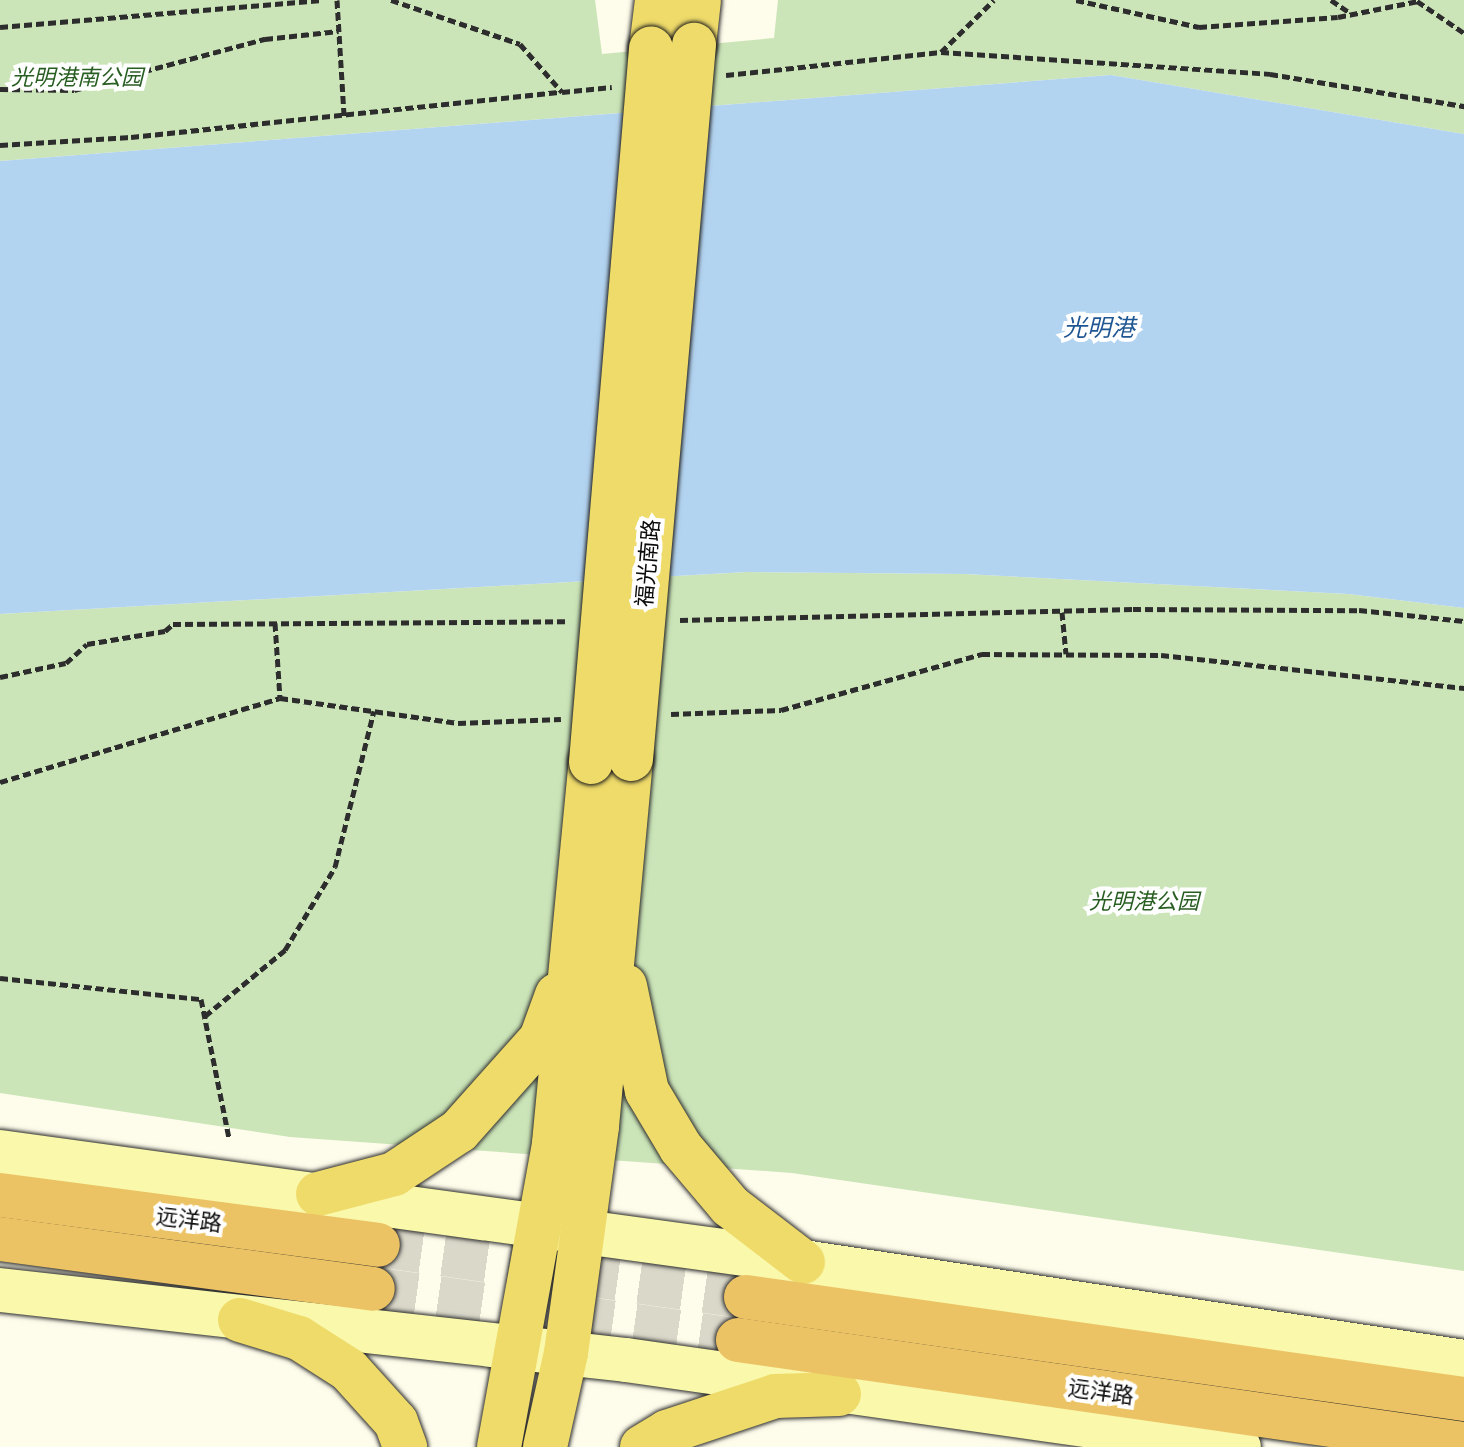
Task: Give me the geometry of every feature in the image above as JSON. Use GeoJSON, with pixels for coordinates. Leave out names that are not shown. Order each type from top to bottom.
{"type":"FeatureCollection","features":[{"type":"Feature","properties":{"kind":"highway","name":"远洋路"},"geometry":{"type":"LineString","coordinates":[[0,1195],[378,1245]]}},
{"type":"Feature","properties":{"kind":"highway","name":"远洋路"},"geometry":{"type":"LineString","coordinates":[[0,1239],[373,1289]]}},
{"type":"Feature","properties":{"kind":"highway","name":"远洋路"},"geometry":{"type":"LineString","coordinates":[[746,1297],[1464,1399]]}},
{"type":"Feature","properties":{"kind":"highway","name":"远洋路"},"geometry":{"type":"LineString","coordinates":[[738,1340],[1464,1444]]}},
{"type":"Feature","properties":{"kind":"main road","name":"福光南路"},"geometry":{"type":"LineString","coordinates":[[611,760],[651,49],[657,0]]}},
{"type":"Feature","properties":{"kind":"main road","name":"福光南路"},"geometry":{"type":"LineString","coordinates":[[562,1228],[577,1125],[611,760],[699,0]]}},
{"type":"Feature","properties":{"kind":"main road"},"geometry":{"type":"LineString","coordinates":[[318,1194],[394,1174],[459,1131],[541,1039],[595,944]]}},
{"type":"Feature","properties":{"kind":"main road"},"geometry":{"type":"LineString","coordinates":[[595,944],[647,1091],[681,1148],[730,1206],[803,1262]]}},
{"type":"Feature","properties":{"kind":"main road"},"geometry":{"type":"LineString","coordinates":[[0,1152],[803,1262],[1464,1362]]}},
{"type":"Feature","properties":{"kind":"main road"},"geometry":{"type":"LineString","coordinates":[[499,1447],[520,1347],[562,1228]]}},
{"type":"Feature","properties":{"kind":"main road"},"geometry":{"type":"LineString","coordinates":[[545,1447],[566,1353],[562,1228]]}},
{"type":"Feature","properties":{"kind":"main road"},"geometry":{"type":"LineString","coordinates":[[0,1290],[240,1320],[520,1347],[839,1394],[1239,1447]]}},
{"type":"Feature","properties":{"kind":"main road"},"geometry":{"type":"LineString","coordinates":[[240,1320],[299,1338],[349,1370],[396,1422],[405,1447]]}},
{"type":"Feature","properties":{"kind":"main road"},"geometry":{"type":"LineString","coordinates":[[642,1447],[667,1432],[775,1396],[839,1394]]}},
{"type":"Feature","properties":{"kind":"path"},"geometry":{"type":"LineString","coordinates":[[0,27],[322,0]]}},
{"type":"Feature","properties":{"kind":"path"},"geometry":{"type":"LineString","coordinates":[[337,0],[344,116]]}},
{"type":"Feature","properties":{"kind":"path"},"geometry":{"type":"LineString","coordinates":[[1076,0],[1199,27],[1352,14],[1417,0],[1464,33]]}},
{"type":"Feature","properties":{"kind":"path"},"geometry":{"type":"LineString","coordinates":[[1331,0],[1352,14]]}},
{"type":"Feature","properties":{"kind":"path"},"geometry":{"type":"LineString","coordinates":[[0,89],[74,90],[265,39],[339,31]]}},
{"type":"Feature","properties":{"kind":"path"},"geometry":{"type":"LineString","coordinates":[[941,52],[1270,74],[1464,106]]}},
{"type":"Feature","properties":{"kind":"path"},"geometry":{"type":"LineString","coordinates":[[0,145],[344,116],[562,92]]}},
{"type":"Feature","properties":{"kind":"path"},"geometry":{"type":"LineString","coordinates":[[675,620],[1359,610],[1464,621]]}},
{"type":"Feature","properties":{"kind":"path"},"geometry":{"type":"LineString","coordinates":[[1062,612],[1066,654]]}},
{"type":"Feature","properties":{"kind":"path"},"geometry":{"type":"LineString","coordinates":[[0,677],[66,663],[87,644],[165,631],[173,624],[581,621]]}},
{"type":"Feature","properties":{"kind":"path"},"geometry":{"type":"LineString","coordinates":[[275,623],[280,698]]}},
{"type":"Feature","properties":{"kind":"path"},"geometry":{"type":"LineString","coordinates":[[658,715],[781,710],[982,654],[1161,655],[1464,688]]}},
{"type":"Feature","properties":{"kind":"path"},"geometry":{"type":"LineString","coordinates":[[0,782],[280,698],[458,723],[566,718]]}},
{"type":"Feature","properties":{"kind":"path"},"geometry":{"type":"LineString","coordinates":[[205,1016],[285,950],[335,867],[374,711]]}},
{"type":"Feature","properties":{"kind":"path"},"geometry":{"type":"LineString","coordinates":[[0,978],[201,999],[229,1138]]}},
{"type":"Feature","properties":{"kind":"green space","name":"光明港南公园"},"geometry":{"type":"Polygon","coordinates":[[[0,0],[595,0],[602,54],[774,38],[778,0],[1464,0],[1464,134],[1111,75],[0,161],[0,0]]]}},
{"type":"Feature","properties":{"kind":"green space","name":"光明港公园"},"geometry":{"type":"Polygon","coordinates":[[[747,572],[965,574],[1348,594],[1464,608],[1464,1271],[792,1173],[290,1137],[0,1093],[0,614],[747,572]]]}},
{"type":"Feature","properties":{"kind":"water","name":"光明港"},"geometry":{"type":"Polygon","coordinates":[[[1111,75],[1464,134],[1464,608],[1348,594],[965,574],[747,572],[0,614],[0,161],[1111,75]]]}},
{"type":"Feature","properties":{"kind":"tunnel"},"geometry":{"type":"LineString","coordinates":[[378,1245],[746,1297]]}},
{"type":"Feature","properties":{"kind":"tunnel"},"geometry":{"type":"LineString","coordinates":[[373,1289],[738,1340]]}}]}
